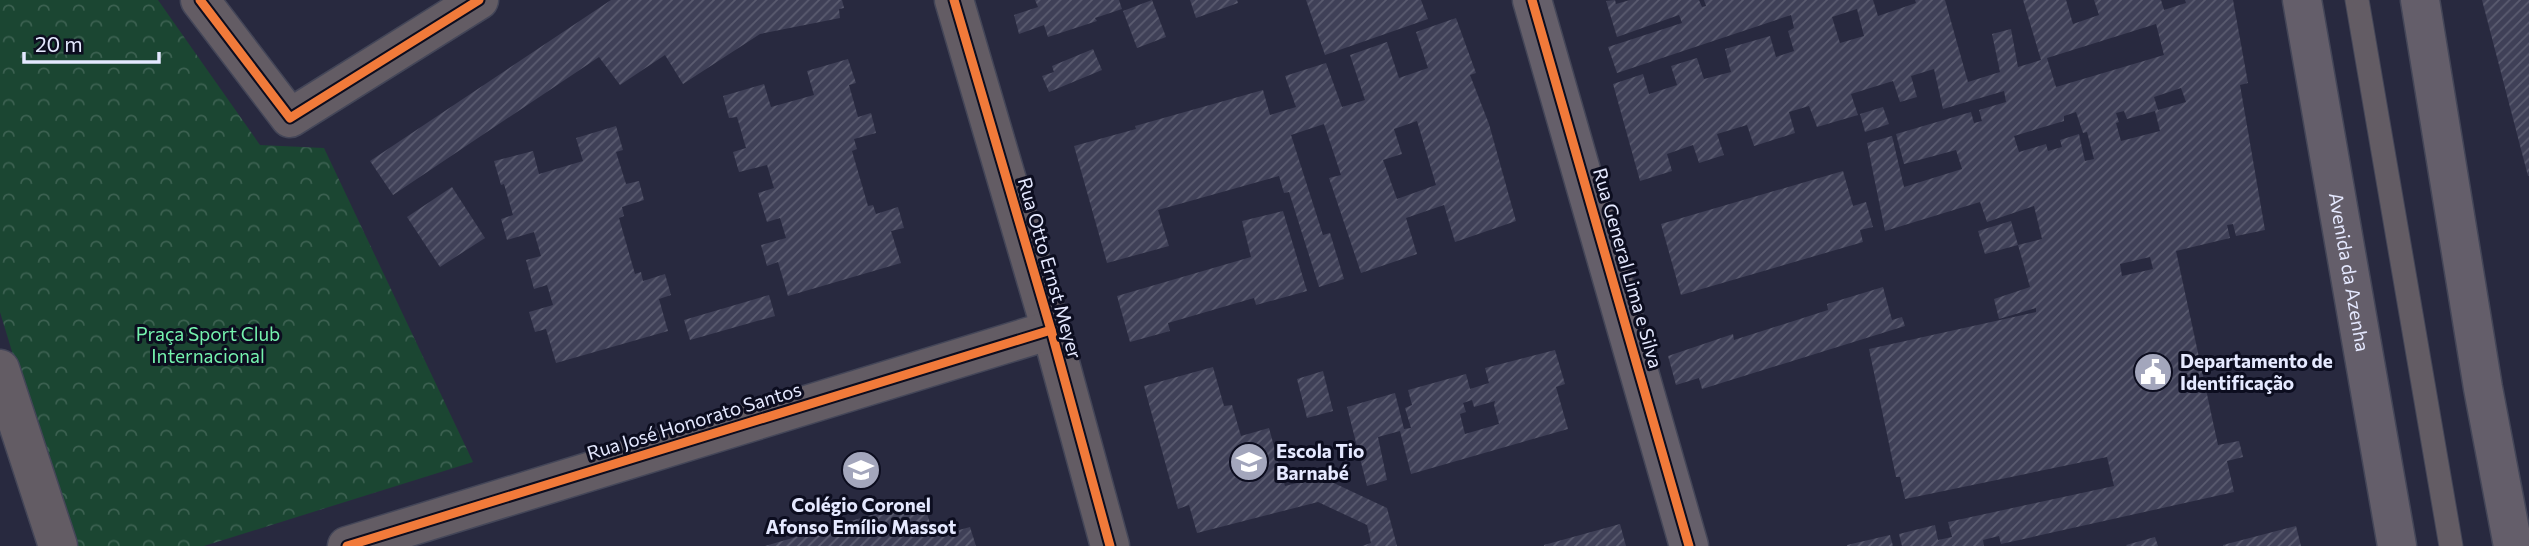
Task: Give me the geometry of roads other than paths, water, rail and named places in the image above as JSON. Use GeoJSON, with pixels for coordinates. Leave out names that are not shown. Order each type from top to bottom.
{"type":"FeatureCollection","features":[{"type":"Feature","properties":{"kind":"main road","name":"Avenida da Azenha"},"geometry":{"type":"LineString","coordinates":[[2302,0],[2397,546]]}},
{"type":"Feature","properties":{"kind":"main road"},"geometry":{"type":"LineString","coordinates":[[2420,0],[2481,375],[2513,546]]}},
{"type":"Feature","properties":{"kind":"street"},"geometry":{"type":"LineString","coordinates":[[200,0],[290,118],[479,0]]}},
{"type":"Feature","properties":{"kind":"street","name":"Rua Otto Ernst Meyer"},"geometry":{"type":"LineString","coordinates":[[954,0],[1051,330],[1110,546]]}},
{"type":"Feature","properties":{"kind":"street","name":"Rua General Lima e Silva"},"geometry":{"type":"LineString","coordinates":[[1532,0],[1689,546]]}},
{"type":"Feature","properties":{"kind":"street","name":"Rua José Honorato Santos"},"geometry":{"type":"LineString","coordinates":[[347,546],[1051,330]]}},
{"type":"Feature","properties":{"kind":"street"},"geometry":{"type":"LineString","coordinates":[[0,369],[58,546]]}},
{"type":"Feature","properties":{"kind":"lane"},"geometry":{"type":"LineString","coordinates":[[2357,0],[2451,546]]}},
{"type":"Feature","properties":{"kind":"place","name":"Departamento de Identificação"},"geometry":{"type":"Point","coordinates":[2153,372]}},
{"type":"Feature","properties":{"kind":"place","name":"Escola Tio Barnabé"},"geometry":{"type":"Point","coordinates":[1249,462]}},
{"type":"Feature","properties":{"kind":"place","name":"Colégio Coronel Afonso Emílio Massot"},"geometry":{"type":"Point","coordinates":[861,470]}},
{"type":"Feature","properties":{"kind":"park label","name":"Praça Sport Club Internacional"},"geometry":{"type":"Point","coordinates":[208,345]}}]}
